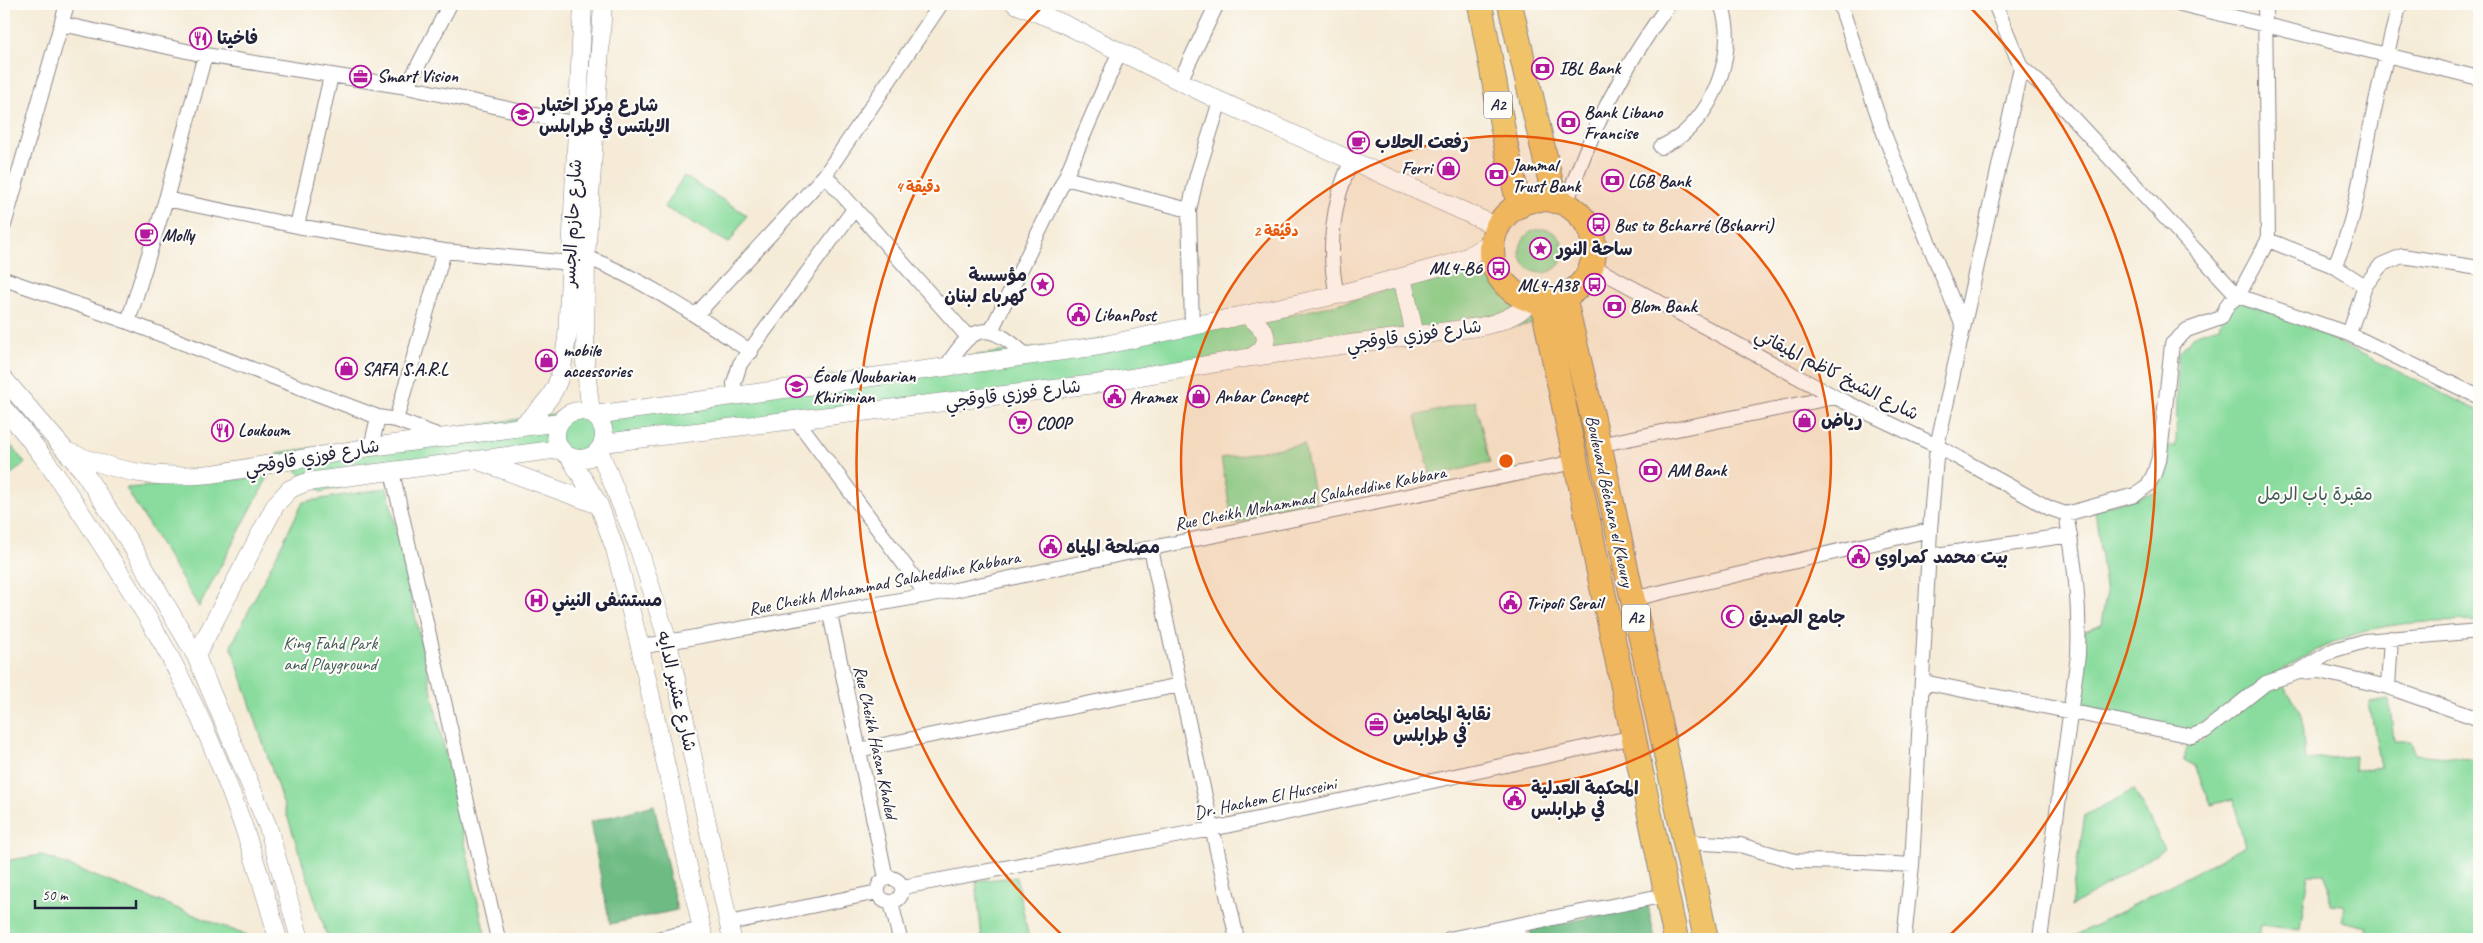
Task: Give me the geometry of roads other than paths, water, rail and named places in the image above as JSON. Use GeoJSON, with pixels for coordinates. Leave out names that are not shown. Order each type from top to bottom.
{"type":"FeatureCollection","features":[{"type":"Feature","properties":{"kind":"highway","name":"A2"},"geometry":{"type":"LineString","coordinates":[[1480,4],[1519,206]]}},
{"type":"Feature","properties":{"kind":"highway","name":"A2"},"geometry":{"type":"LineString","coordinates":[[1510,4],[1561,203]]}},
{"type":"Feature","properties":{"kind":"highway"},"geometry":{"type":"LineString","coordinates":[[1533,201],[1561,203],[1578,213],[1590,230],[1594,251],[1592,266],[1586,278],[1576,289],[1547,299],[1519,295],[1507,286],[1497,273],[1493,257],[1496,234],[1507,215],[1519,206],[1533,201]]}},
{"type":"Feature","properties":{"kind":"highway","name":"Boulevard Béchara el Khoury"},"geometry":{"type":"LineString","coordinates":[[1547,299],[1598,445],[1706,939]]}},
{"type":"Feature","properties":{"kind":"highway","name":"Boulevard Béchara el Khoury"},"geometry":{"type":"LineString","coordinates":[[1547,299],[1575,462],[1676,939]]}},
{"type":"Feature","properties":{"kind":"street"},"geometry":{"type":"LineString","coordinates":[[4,225],[67,4]]}},
{"type":"Feature","properties":{"kind":"street"},"geometry":{"type":"LineString","coordinates":[[407,87],[450,4]]}},
{"type":"Feature","properties":{"kind":"street","name":"شارع حازم الجسر"},"geometry":{"type":"LineString","coordinates":[[583,4],[577,124],[578,260],[585,370],[592,414]]}},
{"type":"Feature","properties":{"kind":"street","name":"شارع حازم الجسر"},"geometry":{"type":"LineString","coordinates":[[520,427],[539,411],[553,394],[561,375],[578,260],[603,4]]}},
{"type":"Feature","properties":{"kind":"street"},"geometry":{"type":"LineString","coordinates":[[696,315],[825,175],[941,4]]}},
{"type":"Feature","properties":{"kind":"street"},"geometry":{"type":"LineString","coordinates":[[1016,4],[1120,51],[1220,101],[1352,160],[1496,234]]}},
{"type":"Feature","properties":{"kind":"street"},"geometry":{"type":"LineString","coordinates":[[1180,81],[1217,4]]}},
{"type":"Feature","properties":{"kind":"street"},"geometry":{"type":"LineString","coordinates":[[1561,203],[1618,82],[1643,40],[1669,4]]}},
{"type":"Feature","properties":{"kind":"street"},"geometry":{"type":"LineString","coordinates":[[1661,147],[1684,134],[1714,92],[1724,64],[1728,35],[1721,4]]}},
{"type":"Feature","properties":{"kind":"street"},"geometry":{"type":"LineString","coordinates":[[1840,4],[1886,139],[1962,324]]}},
{"type":"Feature","properties":{"kind":"street"},"geometry":{"type":"LineString","coordinates":[[1995,4],[2021,67],[2044,87],[2238,296],[2349,334],[2479,397]]}},
{"type":"Feature","properties":{"kind":"street"},"geometry":{"type":"LineString","coordinates":[[2181,4],[2264,23],[2385,56],[2479,78]]}},
{"type":"Feature","properties":{"kind":"street"},"geometry":{"type":"LineString","coordinates":[[2040,939],[2072,713],[2078,655],[2080,608],[2066,514],[2128,497],[2148,485],[2154,474],[2160,454],[2172,344],[2188,330],[2218,321],[2228,304],[2238,296],[2268,240],[2265,4]]}},
{"type":"Feature","properties":{"kind":"street"},"geometry":{"type":"LineString","coordinates":[[2334,266],[2346,244],[2385,56],[2400,4]]}},
{"type":"Feature","properties":{"kind":"street"},"geometry":{"type":"LineString","coordinates":[[62,24],[205,55],[407,87],[577,124]]}},
{"type":"Feature","properties":{"kind":"street"},"geometry":{"type":"LineString","coordinates":[[991,331],[1065,178],[1120,51]]}},
{"type":"Feature","properties":{"kind":"street"},"geometry":{"type":"LineString","coordinates":[[128,322],[166,199],[205,55]]}},
{"type":"Feature","properties":{"kind":"street"},"geometry":{"type":"LineString","coordinates":[[1904,939],[1912,865],[1936,446],[2021,67]]}},
{"type":"Feature","properties":{"kind":"street"},"geometry":{"type":"LineString","coordinates":[[297,226],[331,76]]}},
{"type":"Feature","properties":{"kind":"street"},"geometry":{"type":"LineString","coordinates":[[1192,327],[1189,210],[1196,175],[1220,101]]}},
{"type":"Feature","properties":{"kind":"street"},"geometry":{"type":"LineString","coordinates":[[1337,295],[1332,272],[1332,243],[1342,181],[1352,160]]}},
{"type":"Feature","properties":{"kind":"street"},"geometry":{"type":"LineString","coordinates":[[825,175],[968,337]]}},
{"type":"Feature","properties":{"kind":"street"},"geometry":{"type":"LineString","coordinates":[[1065,178],[1189,210]]}},
{"type":"Feature","properties":{"kind":"street"},"geometry":{"type":"LineString","coordinates":[[166,199],[297,226],[444,250],[578,260],[615,268],[696,315],[751,352]]}},
{"type":"Feature","properties":{"kind":"street"},"geometry":{"type":"LineString","coordinates":[[735,395],[734,383],[736,373],[855,208]]}},
{"type":"Feature","properties":{"kind":"street","name":"شارع فوزي قاوقجي"},"geometry":{"type":"LineString","coordinates":[[592,414],[1100,346],[1248,316],[1337,295],[1449,264],[1469,256],[1496,234]]}},
{"type":"Feature","properties":{"kind":"street"},"geometry":{"type":"LineString","coordinates":[[2268,240],[2334,266],[2365,286]]}},
{"type":"Feature","properties":{"kind":"street"},"geometry":{"type":"LineString","coordinates":[[396,420],[444,250]]}},
{"type":"Feature","properties":{"kind":"street"},"geometry":{"type":"LineString","coordinates":[[2349,334],[2365,286],[2381,265],[2402,256],[2479,268]]}},
{"type":"Feature","properties":{"kind":"street","name":"شارع الشيخ كاظم الميقاتي"},"geometry":{"type":"LineString","coordinates":[[1592,266],[1835,397],[1936,446],[2049,508],[2066,514]]}},
{"type":"Feature","properties":{"kind":"street"},"geometry":{"type":"LineString","coordinates":[[1402,277],[1415,335]]}},
{"type":"Feature","properties":{"kind":"street"},"geometry":{"type":"LineString","coordinates":[[4,280],[128,322],[378,418],[396,420],[440,436]]}},
{"type":"Feature","properties":{"kind":"street","name":"شارع فوزي قاوقجي"},"geometry":{"type":"LineString","coordinates":[[601,446],[796,419],[1095,384],[1252,357],[1496,324],[1512,318],[1547,299]]}},
{"type":"Feature","properties":{"kind":"street"},"geometry":{"type":"LineString","coordinates":[[1248,316],[1261,325],[1266,337],[1264,347],[1252,357]]}},
{"type":"Feature","properties":{"kind":"street"},"geometry":{"type":"LineString","coordinates":[[946,367],[968,337],[978,331],[991,331],[1013,343],[1028,357]]}},
{"type":"Feature","properties":{"kind":"street"},"geometry":{"type":"LineString","coordinates":[[4,379],[67,452],[93,486],[130,544],[196,656],[268,827],[300,939]]}},
{"type":"Feature","properties":{"kind":"street"},"geometry":{"type":"LineString","coordinates":[[1598,445],[1835,397]]}},
{"type":"Feature","properties":{"kind":"street"},"geometry":{"type":"LineString","coordinates":[[4,409],[34,444],[59,479],[110,557],[173,664],[211,744],[232,794],[261,878],[278,939]]}},
{"type":"Feature","properties":{"kind":"street"},"geometry":{"type":"LineString","coordinates":[[577,411],[592,414],[603,427],[601,446],[588,458],[582,459],[564,452],[557,440],[556,431],[560,422],[564,417],[577,411]]}},
{"type":"Feature","properties":{"kind":"street"},"geometry":{"type":"LineString","coordinates":[[371,447],[378,418]]}},
{"type":"Feature","properties":{"kind":"street"},"geometry":{"type":"LineString","coordinates":[[796,419],[928,595]]}},
{"type":"Feature","properties":{"kind":"street","name":"شارع فوزي قاوقجي"},"geometry":{"type":"LineString","coordinates":[[67,452],[118,470],[158,477],[212,474],[440,436],[560,422]]}},
{"type":"Feature","properties":{"kind":"street","name":"شارع عشير الدايه"},"geometry":{"type":"LineString","coordinates":[[601,446],[638,546],[668,642],[730,931]]}},
{"type":"Feature","properties":{"kind":"street","name":"شارع فوزي قاوقجي"},"geometry":{"type":"LineString","coordinates":[[196,656],[276,504],[282,496],[299,484],[479,460],[564,452]]}},
{"type":"Feature","properties":{"kind":"street","name":"شارع عشير الدايه"},"geometry":{"type":"LineString","coordinates":[[564,452],[599,506],[615,549],[640,647],[703,934]]}},
{"type":"Feature","properties":{"kind":"street"},"geometry":{"type":"LineString","coordinates":[[294,460],[290,464],[291,474],[299,484]]}},
{"type":"Feature","properties":{"kind":"street"},"geometry":{"type":"LineString","coordinates":[[479,460],[599,506]]}},
{"type":"Feature","properties":{"kind":"street","name":"Rue Cheikh Mohammad Salaheddine Kabbara"},"geometry":{"type":"LineString","coordinates":[[640,647],[928,595],[1575,462]]}},
{"type":"Feature","properties":{"kind":"street"},"geometry":{"type":"LineString","coordinates":[[392,472],[496,937]]}},
{"type":"Feature","properties":{"kind":"street"},"geometry":{"type":"LineString","coordinates":[[1632,599],[1930,530]]}},
{"type":"Feature","properties":{"kind":"street"},"geometry":{"type":"LineString","coordinates":[[1929,556],[2070,535]]}},
{"type":"Feature","properties":{"kind":"street"},"geometry":{"type":"LineString","coordinates":[[1151,548],[1237,939]]}},
{"type":"Feature","properties":{"kind":"street","name":"Rue Cheikh Hasan Khaled"},"geometry":{"type":"LineString","coordinates":[[830,614],[886,878]]}},
{"type":"Feature","properties":{"kind":"street"},"geometry":{"type":"LineString","coordinates":[[1923,682],[2192,736],[2205,731],[2266,683],[2299,672],[2334,650],[2365,641],[2479,632]]}},
{"type":"Feature","properties":{"kind":"street"},"geometry":{"type":"LineString","coordinates":[[2388,687],[2391,638]]}},
{"type":"Feature","properties":{"kind":"street"},"geometry":{"type":"LineString","coordinates":[[2299,672],[2318,671],[2388,687],[2479,719]]}},
{"type":"Feature","properties":{"kind":"street"},"geometry":{"type":"LineString","coordinates":[[858,750],[1180,686]]}},
{"type":"Feature","properties":{"kind":"street","name":"Dr. Hachem El Husseini"},"geometry":{"type":"LineString","coordinates":[[902,887],[1212,829],[1634,737]]}},
{"type":"Feature","properties":{"kind":"street"},"geometry":{"type":"LineString","coordinates":[[1686,842],[1740,844],[1795,861],[1912,865]]}},
{"type":"Feature","properties":{"kind":"street"},"geometry":{"type":"LineString","coordinates":[[886,878],[895,878],[902,887],[901,896],[891,902],[883,900],[878,892],[880,883],[886,878]]}},
{"type":"Feature","properties":{"kind":"street"},"geometry":{"type":"LineString","coordinates":[[730,931],[878,892]]}},
{"type":"Feature","properties":{"kind":"street"},"geometry":{"type":"LineString","coordinates":[[1449,939],[1666,895]]}},
{"type":"Feature","properties":{"kind":"street"},"geometry":{"type":"LineString","coordinates":[[891,902],[900,939]]}},
{"type":"Feature","properties":{"kind":"street"},"geometry":{"type":"LineString","coordinates":[[1516,925],[1519,939]]}},
{"type":"Feature","properties":{"kind":"street"},"geometry":{"type":"LineString","coordinates":[[657,939],[703,934]]}},
{"type":"Feature","properties":{"kind":"place","name":"فاخيتا"},"geometry":{"type":"Point","coordinates":[201,38]}},
{"type":"Feature","properties":{"kind":"place","name":"IBL Bank"},"geometry":{"type":"Point","coordinates":[1543,68]}},
{"type":"Feature","properties":{"kind":"place","name":"Smart Vision"},"geometry":{"type":"Point","coordinates":[361,76]}},
{"type":"Feature","properties":{"kind":"place","name":"شارع مركز اختبار الايلتس في طرابلس"},"geometry":{"type":"Point","coordinates":[523,115]}},
{"type":"Feature","properties":{"kind":"place","name":"Bank Libano Francise"},"geometry":{"type":"Point","coordinates":[1568,122]}},
{"type":"Feature","properties":{"kind":"place","name":"رفعت الحلاب"},"geometry":{"type":"Point","coordinates":[1359,142]}},
{"type":"Feature","properties":{"kind":"place","name":"Ferri"},"geometry":{"type":"Point","coordinates":[1448,168]}},
{"type":"Feature","properties":{"kind":"place","name":"Jammal Trust Bank"},"geometry":{"type":"Point","coordinates":[1496,175]}},
{"type":"Feature","properties":{"kind":"place","name":"LGB Bank"},"geometry":{"type":"Point","coordinates":[1612,181]}},
{"type":"Feature","properties":{"kind":"place","name":"Bus to Bcharré (Bsharri)"},"geometry":{"type":"Point","coordinates":[1598,225]}},
{"type":"Feature","properties":{"kind":"place","name":"Molly"},"geometry":{"type":"Point","coordinates":[146,235]}},
{"type":"Feature","properties":{"kind":"place","name":"ساحة النور"},"geometry":{"type":"Point","coordinates":[1541,249]}},
{"type":"Feature","properties":{"kind":"place","name":"ML4-B6"},"geometry":{"type":"Point","coordinates":[1498,268]}},
{"type":"Feature","properties":{"kind":"place","name":"مؤسسة كهرباء لبنان"},"geometry":{"type":"Point","coordinates":[1043,285]}},
{"type":"Feature","properties":{"kind":"place","name":"ML4-A38"},"geometry":{"type":"Point","coordinates":[1594,285]}},
{"type":"Feature","properties":{"kind":"place","name":"Blom Bank"},"geometry":{"type":"Point","coordinates":[1614,306]}},
{"type":"Feature","properties":{"kind":"place","name":"LibanPost"},"geometry":{"type":"Point","coordinates":[1078,315]}},
{"type":"Feature","properties":{"kind":"place","name":"mobile accessories"},"geometry":{"type":"Point","coordinates":[547,360]}},
{"type":"Feature","properties":{"kind":"place","name":"SAFA S.A.R.L"},"geometry":{"type":"Point","coordinates":[346,369]}},
{"type":"Feature","properties":{"kind":"place","name":"École Noubarian Khirimian"},"geometry":{"type":"Point","coordinates":[797,386]}},
{"type":"Feature","properties":{"kind":"place","name":"Anbar Concept"},"geometry":{"type":"Point","coordinates":[1199,396]}},
{"type":"Feature","properties":{"kind":"place","name":"Aramex"},"geometry":{"type":"Point","coordinates":[1114,397]}},
{"type":"Feature","properties":{"kind":"place","name":"رياض"},"geometry":{"type":"Point","coordinates":[1805,420]}},
{"type":"Feature","properties":{"kind":"place","name":"COOP"},"geometry":{"type":"Point","coordinates":[1020,423]}},
{"type":"Feature","properties":{"kind":"place","name":"Loukoum"},"geometry":{"type":"Point","coordinates":[222,430]}},
{"type":"Feature","properties":{"kind":"place","name":"AM Bank"},"geometry":{"type":"Point","coordinates":[1651,470]}},
{"type":"Feature","properties":{"kind":"place","name":"مصلحة المياه"},"geometry":{"type":"Point","coordinates":[1050,547]}},
{"type":"Feature","properties":{"kind":"place","name":"بيت محمد كمراوي"},"geometry":{"type":"Point","coordinates":[1859,557]}},
{"type":"Feature","properties":{"kind":"place","name":"مستشفى النيني"},"geometry":{"type":"Point","coordinates":[536,600]}},
{"type":"Feature","properties":{"kind":"place","name":"Tripoli Serail"},"geometry":{"type":"Point","coordinates":[1510,603]}},
{"type":"Feature","properties":{"kind":"place","name":"جامع الصديق"},"geometry":{"type":"Point","coordinates":[1733,617]}},
{"type":"Feature","properties":{"kind":"place","name":"نقابة المحامين في طرابلس"},"geometry":{"type":"Point","coordinates":[1377,724]}},
{"type":"Feature","properties":{"kind":"place","name":"المحكمة العدلية في طرابلس"},"geometry":{"type":"Point","coordinates":[1515,798]}},
{"type":"Feature","properties":{"kind":"park label","name":"مقبرة باب الرمل"},"geometry":{"type":"Point","coordinates":[2315,494]}},
{"type":"Feature","properties":{"kind":"park label","name":"King Fahd Park and Playground"},"geometry":{"type":"Point","coordinates":[330,653]}}]}
